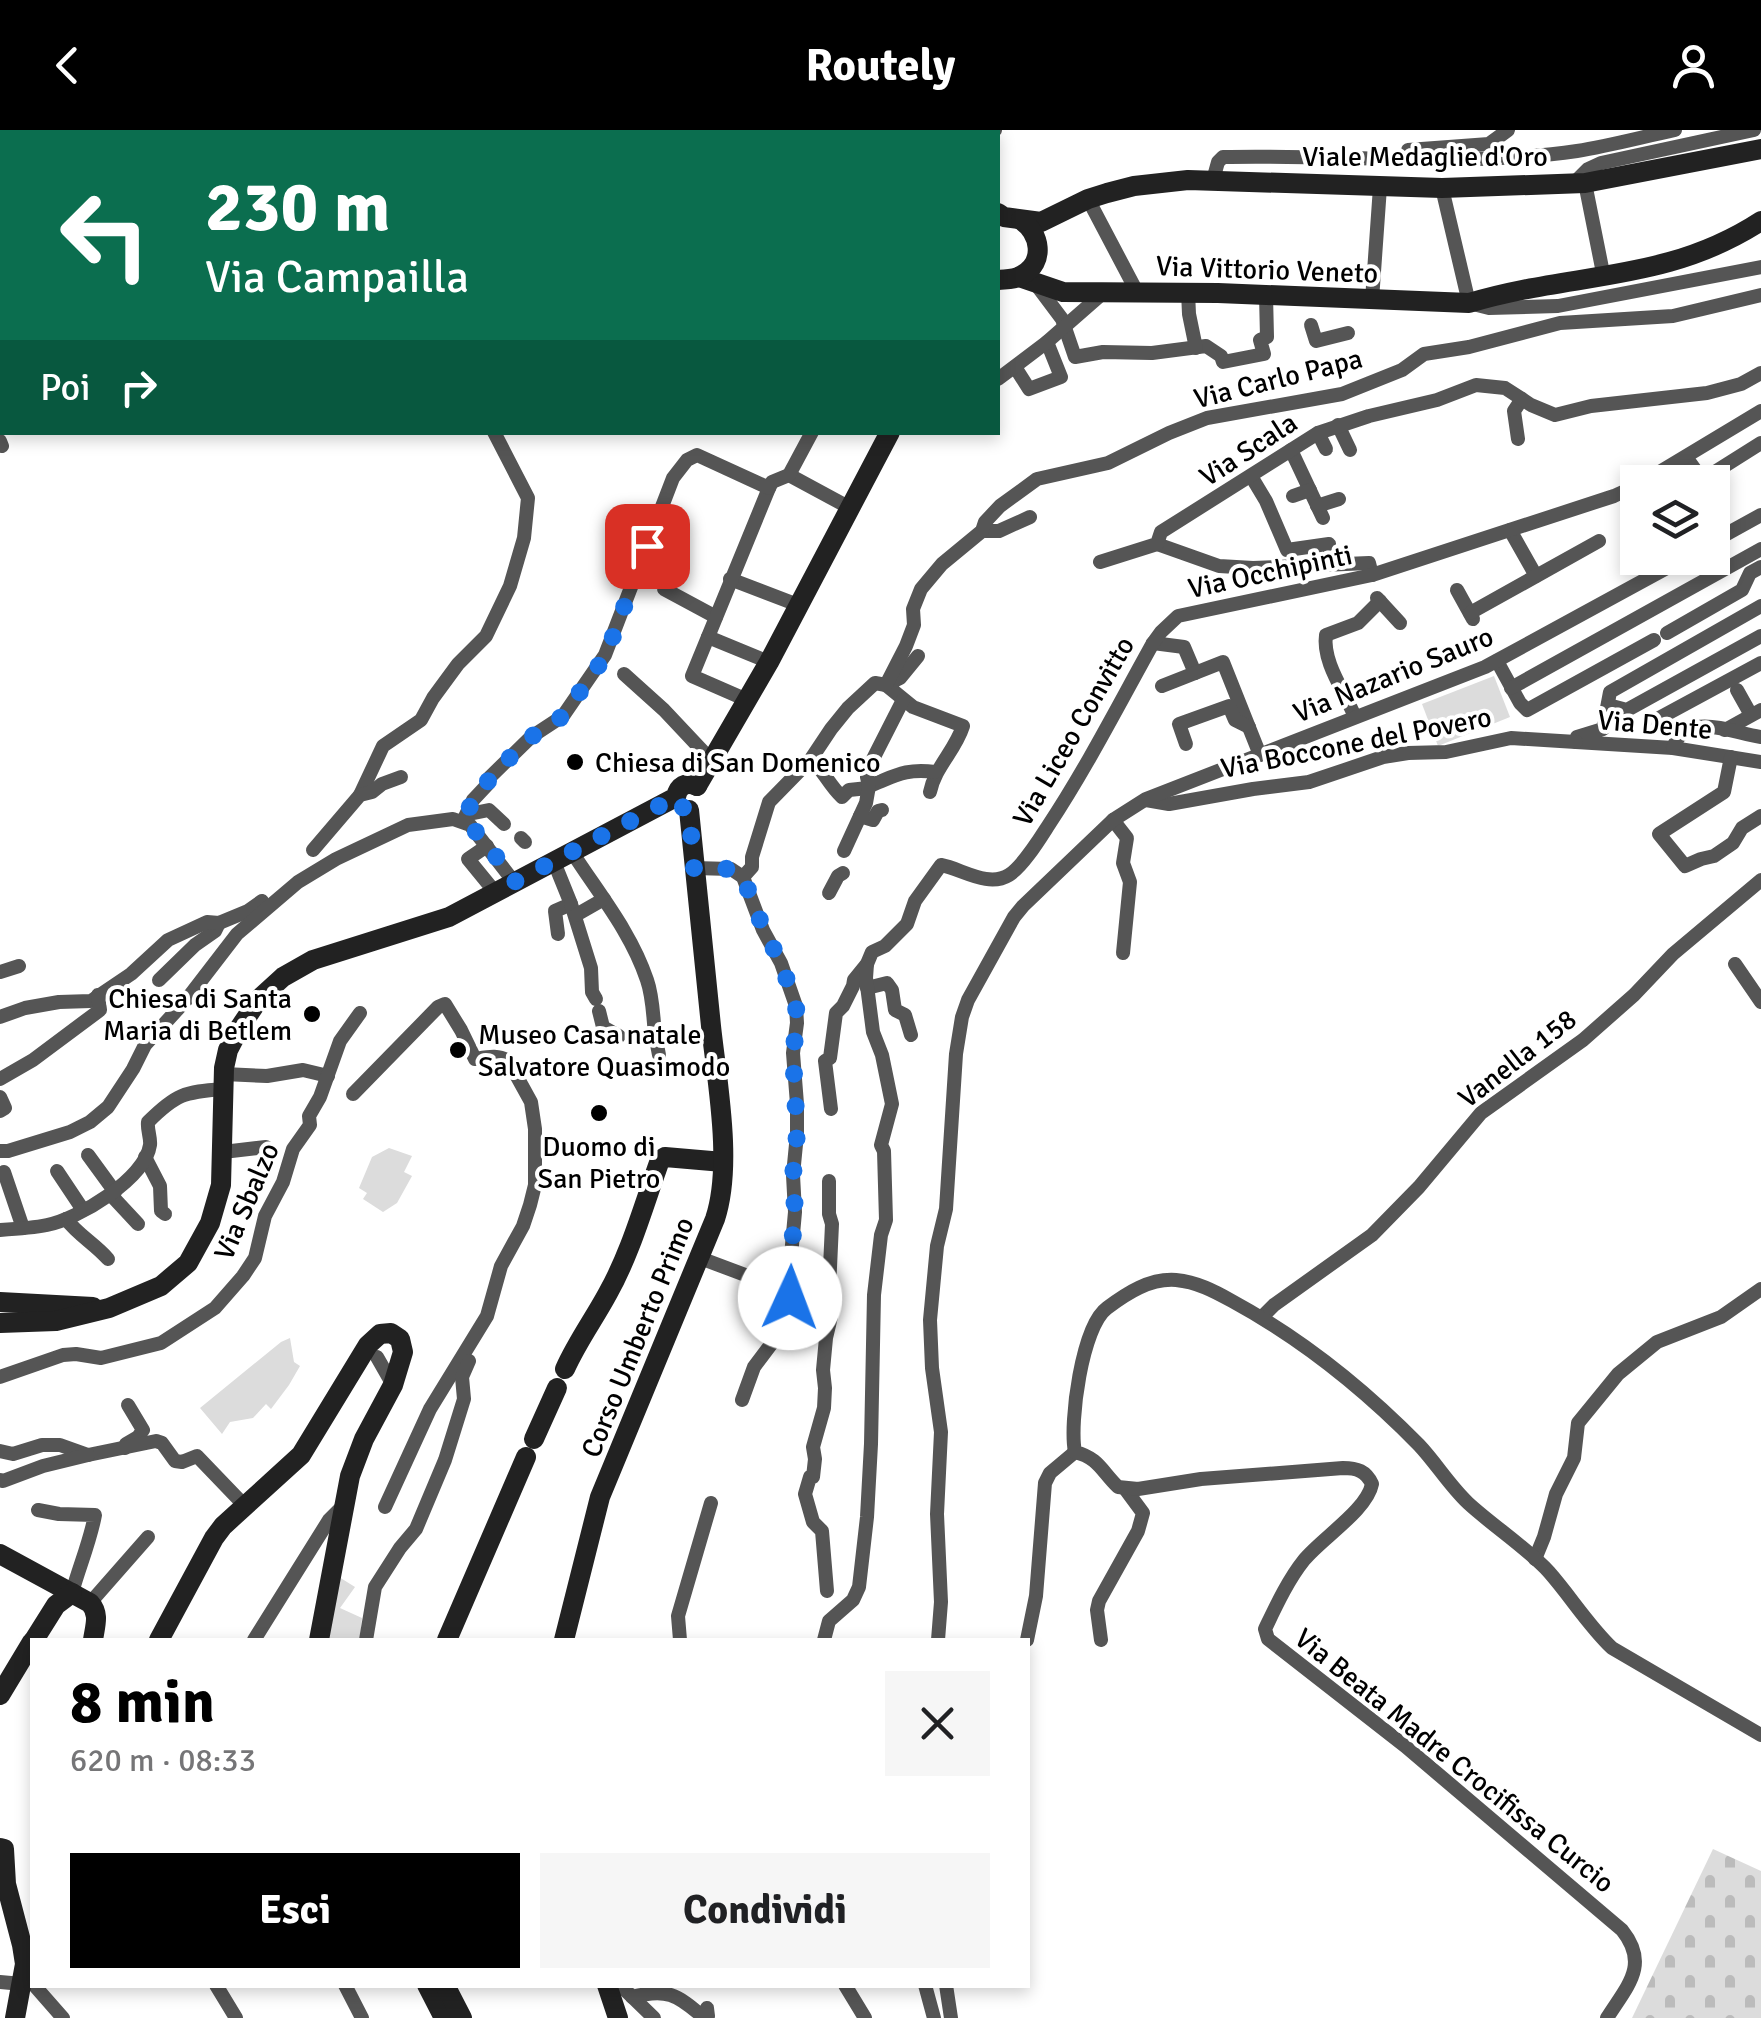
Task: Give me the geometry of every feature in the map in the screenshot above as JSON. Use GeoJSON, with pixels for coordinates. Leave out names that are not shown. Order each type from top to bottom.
{"type":"FeatureCollection","features":[{"type":"Feature","properties":{"kind":"street"},"geometry":{"type":"LineString","coordinates":[[1408,160],[1408,150],[1489,144],[1508,130]]}},
{"type":"Feature","properties":{"kind":"street"},"geometry":{"type":"LineString","coordinates":[[1213,180],[1223,157],[1507,157],[1578,151],[1643,133],[1674,130]]}},
{"type":"Feature","properties":{"kind":"street"},"geometry":{"type":"LineString","coordinates":[[1604,278],[1579,183],[1588,169],[1754,130]]}},
{"type":"Feature","properties":{"kind":"street","name":"Viale Medaglie d'Oro"},"geometry":{"type":"LineString","coordinates":[[1005,217],[1041,222],[1088,199],[1134,186],[1188,180],[1442,188],[1579,183],[1761,149]]}},
{"type":"Feature","properties":{"kind":"street"},"geometry":{"type":"LineString","coordinates":[[1372,300],[1388,160]]}},
{"type":"Feature","properties":{"kind":"street"},"geometry":{"type":"LineString","coordinates":[[1442,188],[1468,303]]}},
{"type":"Feature","properties":{"kind":"street"},"geometry":{"type":"LineString","coordinates":[[1088,199],[1137,292]]}},
{"type":"Feature","properties":{"kind":"street"},"geometry":{"type":"LineString","coordinates":[[1005,217],[1033,230],[1038,245],[1032,267],[1010,279],[1062,319],[1075,357],[1206,346],[1221,356],[1222,362],[1264,354],[1260,340],[1267,338],[1266,295]]}},
{"type":"Feature","properties":{"kind":"street","name":"Via Vittorio Veneto"},"geometry":{"type":"LineString","coordinates":[[1468,303],[1654,267],[1703,252],[1761,221]]}},
{"type":"Feature","properties":{"kind":"street","name":"Via Vittorio Veneto"},"geometry":{"type":"LineString","coordinates":[[1010,279],[1063,292],[1305,296],[1468,303],[1489,308],[1558,306],[1761,267]]}},
{"type":"Feature","properties":{"kind":"street"},"geometry":{"type":"LineString","coordinates":[[1000,377],[1047,342],[1103,292]]}},
{"type":"Feature","properties":{"kind":"street"},"geometry":{"type":"LineString","coordinates":[[1188,292],[1196,348]]}},
{"type":"Feature","properties":{"kind":"street","name":"Via Carlo Papa"},"geometry":{"type":"LineString","coordinates":[[886,684],[914,625],[912,609],[921,588],[942,564],[982,531],[1000,506],[1038,479],[1108,463],[1207,418],[1342,394],[1402,370],[1424,354],[1469,347],[1560,323],[1673,316],[1761,294]]}},
{"type":"Feature","properties":{"kind":"street"},"geometry":{"type":"LineString","coordinates":[[1305,296],[1316,342],[1348,333]]}},
{"type":"Feature","properties":{"kind":"street"},"geometry":{"type":"LineString","coordinates":[[1558,306],[1560,323]]}},
{"type":"Feature","properties":{"kind":"street"},"geometry":{"type":"LineString","coordinates":[[1015,367],[1029,388],[1062,376],[1047,342]]}},
{"type":"Feature","properties":{"kind":"street","name":"Via Scala"},"geometry":{"type":"LineString","coordinates":[[1100,562],[1157,544],[1160,532],[1318,433],[1437,400],[1476,385],[1505,388],[1555,414],[1707,393],[1741,384],[1761,373]]}},
{"type":"Feature","properties":{"kind":"street"},"geometry":{"type":"LineString","coordinates":[[1518,440],[1514,411],[1522,399]]}},
{"type":"Feature","properties":{"kind":"street","name":"Via Occhipinti"},"geometry":{"type":"LineString","coordinates":[[1672,465],[1761,411]]}},
{"type":"Feature","properties":{"kind":"street"},"geometry":{"type":"LineString","coordinates":[[1338,425],[1350,450]]}},
{"type":"Feature","properties":{"kind":"street"},"geometry":{"type":"LineString","coordinates":[[1318,433],[1326,449]]}},
{"type":"Feature","properties":{"kind":"street"},"geometry":{"type":"LineString","coordinates":[[0,1017],[25,1008],[92,1000],[131,974],[168,940],[207,922],[219,924],[248,911],[312,856],[360,795],[384,746],[421,720],[458,664],[486,636],[510,586],[524,538],[528,498],[496,435]]}},
{"type":"Feature","properties":{"kind":"street"},"geometry":{"type":"LineString","coordinates":[[747,700],[692,676],[771,485],[789,475],[810,435]]}},
{"type":"Feature","properties":{"kind":"street"},"geometry":{"type":"LineString","coordinates":[[0,1323],[52,1312],[109,1308],[161,1286],[188,1263],[217,1202],[228,1050],[260,999],[284,977],[313,960],[448,917],[504,887],[549,855],[683,804],[701,803],[698,786],[769,662],[888,435]]}},
{"type":"Feature","properties":{"kind":"street"},"geometry":{"type":"LineString","coordinates":[[1686,457],[1699,475],[1707,476],[1761,443]]}},
{"type":"Feature","properties":{"kind":"street"},"geometry":{"type":"LineString","coordinates":[[1291,450],[1320,512],[1339,499]]}},
{"type":"Feature","properties":{"kind":"street"},"geometry":{"type":"LineString","coordinates":[[504,887],[485,843],[466,817],[473,800],[488,779],[531,737],[563,716],[606,655],[673,478],[697,455],[771,485]]}},
{"type":"Feature","properties":{"kind":"street"},"geometry":{"type":"LineString","coordinates":[[789,475],[850,508]]}},
{"type":"Feature","properties":{"kind":"street"},"geometry":{"type":"LineString","coordinates":[[1251,476],[1286,550],[1329,544]]}},
{"type":"Feature","properties":{"kind":"street"},"geometry":{"type":"LineString","coordinates":[[1293,496],[1310,490]]}},
{"type":"Feature","properties":{"kind":"street","name":"Via Occhipinti"},"geometry":{"type":"LineString","coordinates":[[1178,616],[1372,575],[1620,493]]}},
{"type":"Feature","properties":{"kind":"street"},"geometry":{"type":"LineString","coordinates":[[982,531],[999,531],[1030,517]]}},
{"type":"Feature","properties":{"kind":"street"},"geometry":{"type":"LineString","coordinates":[[1730,534],[1759,520]]}},
{"type":"Feature","properties":{"kind":"street"},"geometry":{"type":"LineString","coordinates":[[1510,530],[1536,576]]}},
{"type":"Feature","properties":{"kind":"street"},"geometry":{"type":"LineString","coordinates":[[1457,590],[1472,616],[1599,541]]}},
{"type":"Feature","properties":{"kind":"street"},"geometry":{"type":"LineString","coordinates":[[1157,544],[1219,566],[1369,562],[1372,575]]}},
{"type":"Feature","properties":{"kind":"street"},"geometry":{"type":"LineString","coordinates":[[1511,688],[1761,549]]}},
{"type":"Feature","properties":{"kind":"street"},"geometry":{"type":"LineString","coordinates":[[1497,661],[1527,710],[1742,590],[1750,573],[1761,567]]}},
{"type":"Feature","properties":{"kind":"street","name":"Via Nazario Sauro"},"geometry":{"type":"LineString","coordinates":[[938,1638],[941,1432],[930,1320],[946,1209],[956,1054],[968,1000],[1014,917],[1113,820],[1146,800],[1497,661],[1654,575]]}},
{"type":"Feature","properties":{"kind":"street"},"geometry":{"type":"LineString","coordinates":[[730,579],[798,605]]}},
{"type":"Feature","properties":{"kind":"street"},"geometry":{"type":"LineString","coordinates":[[664,589],[716,617]]}},
{"type":"Feature","properties":{"kind":"street"},"geometry":{"type":"LineString","coordinates":[[1356,718],[1330,665],[1326,635],[1358,623],[1379,599],[1400,623]]}},
{"type":"Feature","properties":{"kind":"street"},"geometry":{"type":"LineString","coordinates":[[1710,608],[1722,629]]}},
{"type":"Feature","properties":{"kind":"street"},"geometry":{"type":"LineString","coordinates":[[1760,610],[1610,692],[1608,705],[1627,710],[1679,685],[1761,636]]}},
{"type":"Feature","properties":{"kind":"street","name":"Via Liceo Convitto"},"geometry":{"type":"LineString","coordinates":[[831,1109],[825,1062],[830,1058],[836,1013],[872,952],[885,946],[907,924],[915,901],[941,866],[986,879],[1009,875],[1071,790],[1154,642],[1178,616]]}},
{"type":"Feature","properties":{"kind":"street"},"geometry":{"type":"LineString","coordinates":[[708,637],[769,662]]}},
{"type":"Feature","properties":{"kind":"street"},"geometry":{"type":"LineString","coordinates":[[1154,642],[1184,646],[1195,674]]}},
{"type":"Feature","properties":{"kind":"street"},"geometry":{"type":"LineString","coordinates":[[743,877],[752,867],[768,802],[812,759],[831,728],[858,699],[875,683],[886,684],[900,678],[918,656]]}},
{"type":"Feature","properties":{"kind":"street"},"geometry":{"type":"LineString","coordinates":[[1162,686],[1223,662],[1260,755]]}},
{"type":"Feature","properties":{"kind":"street"},"geometry":{"type":"LineString","coordinates":[[1650,724],[1679,685],[1761,663]]}},
{"type":"Feature","properties":{"kind":"street"},"geometry":{"type":"LineString","coordinates":[[624,674],[712,761]]}},
{"type":"Feature","properties":{"kind":"street"},"geometry":{"type":"LineString","coordinates":[[886,684],[913,707],[963,726],[936,772],[930,792]]}},
{"type":"Feature","properties":{"kind":"street"},"geometry":{"type":"LineString","coordinates":[[1725,730],[1756,713],[1737,690]]}},
{"type":"Feature","properties":{"kind":"street"},"geometry":{"type":"LineString","coordinates":[[844,852],[860,816],[872,761],[903,700]]}},
{"type":"Feature","properties":{"kind":"street","name":"Via Dente"},"geometry":{"type":"LineString","coordinates":[[1608,705],[1603,729],[1577,737],[1576,742],[1672,748],[1761,762]]}},
{"type":"Feature","properties":{"kind":"street"},"geometry":{"type":"LineString","coordinates":[[1186,744],[1179,724],[1229,706],[1235,720],[1249,727]]}},
{"type":"Feature","properties":{"kind":"street"},"geometry":{"type":"LineString","coordinates":[[1672,748],[1676,738],[1702,725],[1761,737]]}},
{"type":"Feature","properties":{"kind":"street","name":"Via Boccone del Povero"},"geometry":{"type":"LineString","coordinates":[[1146,800],[1169,804],[1308,782],[1383,758],[1446,752],[1511,738],[1576,742]]}},
{"type":"Feature","properties":{"kind":"street"},"geometry":{"type":"LineString","coordinates":[[1731,757],[1724,792],[1660,834],[1685,866],[1714,856],[1734,843],[1742,828],[1761,816]]}},
{"type":"Feature","properties":{"kind":"street"},"geometry":{"type":"LineString","coordinates":[[812,759],[842,797],[849,790],[868,787],[896,773],[914,769],[936,772]]}},
{"type":"Feature","properties":{"kind":"street"},"geometry":{"type":"LineString","coordinates":[[360,795],[401,777]]}},
{"type":"Feature","properties":{"kind":"street","name":"Corso Umberto Primo"},"geometry":{"type":"LineString","coordinates":[[565,1638],[600,1497],[718,1213],[723,1162],[719,1094],[694,868],[683,804]]}},
{"type":"Feature","properties":{"kind":"street"},"geometry":{"type":"LineString","coordinates":[[0,1151],[58,1137],[90,1122],[108,1107],[145,1045],[237,934],[302,878],[408,826],[489,810],[504,824]]}},
{"type":"Feature","properties":{"kind":"street"},"geometry":{"type":"LineString","coordinates":[[860,816],[873,820],[882,810]]}},
{"type":"Feature","properties":{"kind":"street"},"geometry":{"type":"LineString","coordinates":[[1113,820],[1127,838],[1123,863],[1130,882],[1123,953]]}},
{"type":"Feature","properties":{"kind":"street"},"geometry":{"type":"LineString","coordinates":[[485,843],[468,859],[504,887]]}},
{"type":"Feature","properties":{"kind":"street"},"geometry":{"type":"LineString","coordinates":[[312,856],[353,851]]}},
{"type":"Feature","properties":{"kind":"street"},"geometry":{"type":"LineString","coordinates":[[549,855],[604,899],[624,929],[647,979],[659,1055]]}},
{"type":"Feature","properties":{"kind":"street"},"geometry":{"type":"LineString","coordinates":[[549,855],[574,909],[603,1027],[625,1036],[655,1034]]}},
{"type":"Feature","properties":{"kind":"street"},"geometry":{"type":"LineString","coordinates":[[694,868],[731,869],[743,877],[796,1006],[793,1053],[797,1134],[790,1298],[772,1343],[754,1366],[742,1400]]}},
{"type":"Feature","properties":{"kind":"street"},"geometry":{"type":"LineString","coordinates":[[829,893],[838,876],[844,874]]}},
{"type":"Feature","properties":{"kind":"street","name":"Vanella 158"},"geometry":{"type":"LineString","coordinates":[[1262,1317],[1372,1235],[1419,1187],[1480,1113],[1583,1040],[1673,954],[1761,880]]}},
{"type":"Feature","properties":{"kind":"street"},"geometry":{"type":"LineString","coordinates":[[558,934],[555,911],[604,899]]}},
{"type":"Feature","properties":{"kind":"street"},"geometry":{"type":"LineString","coordinates":[[159,980],[219,924]]}},
{"type":"Feature","properties":{"kind":"street"},"geometry":{"type":"LineString","coordinates":[[825,1638],[829,1621],[853,1600],[858,1587],[867,1517],[874,1295],[886,1220],[882,1145],[892,1104],[873,1032],[866,988],[867,964]]}},
{"type":"Feature","properties":{"kind":"street"},"geometry":{"type":"LineString","coordinates":[[1735,964],[1761,1002]]}},
{"type":"Feature","properties":{"kind":"street"},"geometry":{"type":"LineString","coordinates":[[0,972],[19,966]]}},
{"type":"Feature","properties":{"kind":"street"},"geometry":{"type":"LineString","coordinates":[[866,988],[886,983],[892,990],[894,1010],[904,1015],[911,1035]]}},
{"type":"Feature","properties":{"kind":"street"},"geometry":{"type":"LineString","coordinates":[[0,1079],[33,1060],[100,1010],[98,996]]}},
{"type":"Feature","properties":{"kind":"street"},"geometry":{"type":"LineString","coordinates":[[353,1094],[445,1004],[475,1059],[493,1056],[510,1062],[531,1102],[534,1129],[534,1186],[523,1226],[501,1266],[487,1316],[430,1410],[385,1507]]}},
{"type":"Feature","properties":{"kind":"street","name":"Via Sbalzo"},"geometry":{"type":"LineString","coordinates":[[0,1377],[62,1355],[102,1358],[161,1343],[215,1308],[254,1258],[265,1216],[293,1150],[310,1126],[309,1116],[340,1042],[360,1013]]}},
{"type":"Feature","properties":{"kind":"street"},"geometry":{"type":"LineString","coordinates":[[0,1230],[50,1225],[113,1194],[128,1182],[145,1157],[150,1146],[148,1122],[169,1101],[186,1093],[224,1082],[302,1070],[328,1076]]}},
{"type":"Feature","properties":{"kind":"street"},"geometry":{"type":"LineString","coordinates":[[0,1096],[5,1108],[0,1111]]}},
{"type":"Feature","properties":{"kind":"street"},"geometry":{"type":"LineString","coordinates":[[222,1152],[266,1147]]}},
{"type":"Feature","properties":{"kind":"street"},"geometry":{"type":"LineString","coordinates":[[88,1155],[138,1224]]}},
{"type":"Feature","properties":{"kind":"street"},"geometry":{"type":"LineString","coordinates":[[145,1157],[160,1186],[165,1214]]}},
{"type":"Feature","properties":{"kind":"street"},"geometry":{"type":"LineString","coordinates":[[448,1638],[574,1348],[620,1270],[660,1160],[666,1157],[723,1162]]}},
{"type":"Feature","properties":{"kind":"street"},"geometry":{"type":"LineString","coordinates":[[57,1171],[83,1210]]}},
{"type":"Feature","properties":{"kind":"street"},"geometry":{"type":"LineString","coordinates":[[4,1172],[23,1228]]}},
{"type":"Feature","properties":{"kind":"street"},"geometry":{"type":"LineString","coordinates":[[827,1591],[822,1532],[813,1522],[805,1494],[812,1477],[813,1448],[826,1388],[823,1370],[831,1317],[829,1181]]}},
{"type":"Feature","properties":{"kind":"street"},"geometry":{"type":"LineString","coordinates":[[66,1218],[76,1232],[108,1259]]}},
{"type":"Feature","properties":{"kind":"street"},"geometry":{"type":"LineString","coordinates":[[700,1258],[748,1276]]}},
{"type":"Feature","properties":{"kind":"street"},"geometry":{"type":"LineString","coordinates":[[1101,1640],[1099,1601],[1138,1530],[1143,1513],[1103,1467],[1076,1452],[1075,1398],[1084,1354],[1098,1314],[1130,1292],[1176,1280],[1211,1289],[1262,1317],[1341,1372],[1421,1447],[1466,1501],[1548,1571],[1612,1648],[1761,1735]]}},
{"type":"Feature","properties":{"kind":"street"},"geometry":{"type":"LineString","coordinates":[[1535,1559],[1556,1494],[1574,1458],[1578,1423],[1618,1374],[1657,1342],[1722,1317],[1761,1289]]}},
{"type":"Feature","properties":{"kind":"street"},"geometry":{"type":"LineString","coordinates":[[0,1302],[52,1312]]}},
{"type":"Feature","properties":{"kind":"street"},"geometry":{"type":"LineString","coordinates":[[160,1638],[214,1538],[301,1455],[348,1375],[376,1336],[386,1332],[397,1336],[403,1352],[393,1384],[355,1459],[319,1638]]}},
{"type":"Feature","properties":{"kind":"street"},"geometry":{"type":"LineString","coordinates":[[366,1638],[375,1587],[416,1529],[445,1460],[464,1399],[462,1377],[473,1353],[473,1338]]}},
{"type":"Feature","properties":{"kind":"street"},"geometry":{"type":"LineString","coordinates":[[376,1356],[393,1384]]}},
{"type":"Feature","properties":{"kind":"street"},"geometry":{"type":"LineString","coordinates":[[125,1448],[143,1430],[128,1406]]}},
{"type":"Feature","properties":{"kind":"street"},"geometry":{"type":"LineString","coordinates":[[0,1480],[42,1466],[156,1441],[162,1442],[176,1461],[197,1456],[245,1506]]}},
{"type":"Feature","properties":{"kind":"street"},"geometry":{"type":"LineString","coordinates":[[0,1451],[13,1454],[42,1446],[60,1446],[88,1455]]}},
{"type":"Feature","properties":{"kind":"street"},"geometry":{"type":"LineString","coordinates":[[1028,1638],[1036,1596],[1045,1483],[1050,1472],[1076,1452]]}},
{"type":"Feature","properties":{"kind":"street","name":"Via Beata Madre Crocifissa Curcio"},"geometry":{"type":"LineString","coordinates":[[1126,1490],[1201,1479],[1343,1468],[1355,1468],[1369,1477],[1372,1484],[1366,1498],[1300,1565],[1266,1629],[1268,1639],[1405,1746],[1622,1930],[1631,1941],[1636,1966],[1607,2018]]}},
{"type":"Feature","properties":{"kind":"street"},"geometry":{"type":"LineString","coordinates":[[680,1638],[678,1616],[711,1503]]}},
{"type":"Feature","properties":{"kind":"street"},"geometry":{"type":"LineString","coordinates":[[38,1510],[95,1515],[84,1550],[81,1598]]}},
{"type":"Feature","properties":{"kind":"street"},"geometry":{"type":"LineString","coordinates":[[255,1638],[330,1520],[343,1513]]}},
{"type":"Feature","properties":{"kind":"street"},"geometry":{"type":"LineString","coordinates":[[35,1638],[56,1605],[81,1598],[148,1537]]}},
{"type":"Feature","properties":{"kind":"street"},"geometry":{"type":"LineString","coordinates":[[0,1554],[95,1609],[93,1638]]}},
{"type":"Feature","properties":{"kind":"street"},"geometry":{"type":"LineString","coordinates":[[0,1696],[30,1646]]}},
{"type":"Feature","properties":{"kind":"street"},"geometry":{"type":"LineString","coordinates":[[2,1849],[28,1983],[15,2018]]}},
{"type":"Feature","properties":{"kind":"street"},"geometry":{"type":"LineString","coordinates":[[0,1982],[28,1983]]}},
{"type":"Feature","properties":{"kind":"street"},"geometry":{"type":"LineString","coordinates":[[33,1988],[63,2018]]}},
{"type":"Feature","properties":{"kind":"street"},"geometry":{"type":"LineString","coordinates":[[218,1988],[236,2018]]}},
{"type":"Feature","properties":{"kind":"street"},"geometry":{"type":"LineString","coordinates":[[347,1988],[362,2018]]}},
{"type":"Feature","properties":{"kind":"street"},"geometry":{"type":"LineString","coordinates":[[428,1988],[444,2018]]}},
{"type":"Feature","properties":{"kind":"street"},"geometry":{"type":"LineString","coordinates":[[447,1988],[462,2018]]}},
{"type":"Feature","properties":{"kind":"street"},"geometry":{"type":"LineString","coordinates":[[608,1988],[618,2018]]}},
{"type":"Feature","properties":{"kind":"street"},"geometry":{"type":"LineString","coordinates":[[623,1988],[654,2018]]}},
{"type":"Feature","properties":{"kind":"street"},"geometry":{"type":"LineString","coordinates":[[847,1988],[865,2018]]}},
{"type":"Feature","properties":{"kind":"street"},"geometry":{"type":"LineString","coordinates":[[926,1988],[934,2018]]}},
{"type":"Feature","properties":{"kind":"street"},"geometry":{"type":"LineString","coordinates":[[946,1988],[951,2018]]}},
{"type":"Feature","properties":{"kind":"street"},"geometry":{"type":"LineString","coordinates":[[632,1997],[655,1991],[680,1996],[703,2017],[708,2016],[707,2008]]}},
{"type":"Feature","properties":{"kind":"green space"},"geometry":{"type":"Polygon","coordinates":[[[1494,676],[1510,717],[1438,746],[1422,704],[1494,676]]]}},
{"type":"Feature","properties":{"kind":"green space"},"geometry":{"type":"Polygon","coordinates":[[[389,1148],[412,1156],[404,1172],[412,1176],[397,1203],[383,1212],[363,1199],[367,1193],[359,1188],[372,1157],[389,1148]]]}},
{"type":"Feature","properties":{"kind":"green space"},"geometry":{"type":"Polygon","coordinates":[[[290,1338],[294,1362],[300,1366],[289,1385],[271,1409],[266,1404],[253,1418],[230,1422],[222,1434],[200,1408],[290,1338]]]}},
{"type":"Feature","properties":{"kind":"green space"},"geometry":{"type":"Polygon","coordinates":[[[339,1577],[355,1587],[340,1608],[362,1618],[360,1638],[326,1638],[339,1577]]]}},
{"type":"Feature","properties":{"kind":"green space"},"geometry":{"type":"Polygon","coordinates":[[[1713,1849],[1761,1871],[1761,2018],[1632,2018],[1713,1849]]]}},
{"type":"Feature","properties":{"kind":"place","name":"Chiesa di San Domenico"},"geometry":{"type":"Point","coordinates":[575,762]}},
{"type":"Feature","properties":{"kind":"place","name":"Chiesa di Santa Maria di Betlem"},"geometry":{"type":"Point","coordinates":[312,1014]}},
{"type":"Feature","properties":{"kind":"place","name":"Museo Casa natale Salvatore Quasimodo"},"geometry":{"type":"Point","coordinates":[458,1050]}},
{"type":"Feature","properties":{"kind":"place","name":"Duomo di San Pietro"},"geometry":{"type":"Point","coordinates":[599,1113]}},
{"type":"Feature","properties":{"kind":"route"},"geometry":{"type":"LineString","coordinates":[[647,546],[606,655],[563,716],[531,737],[494,772],[463,821],[514,882],[676,797],[680,806],[689,810],[694,868],[731,869],[743,877],[796,1006],[793,1053],[797,1134],[790,1298]]}}]}
